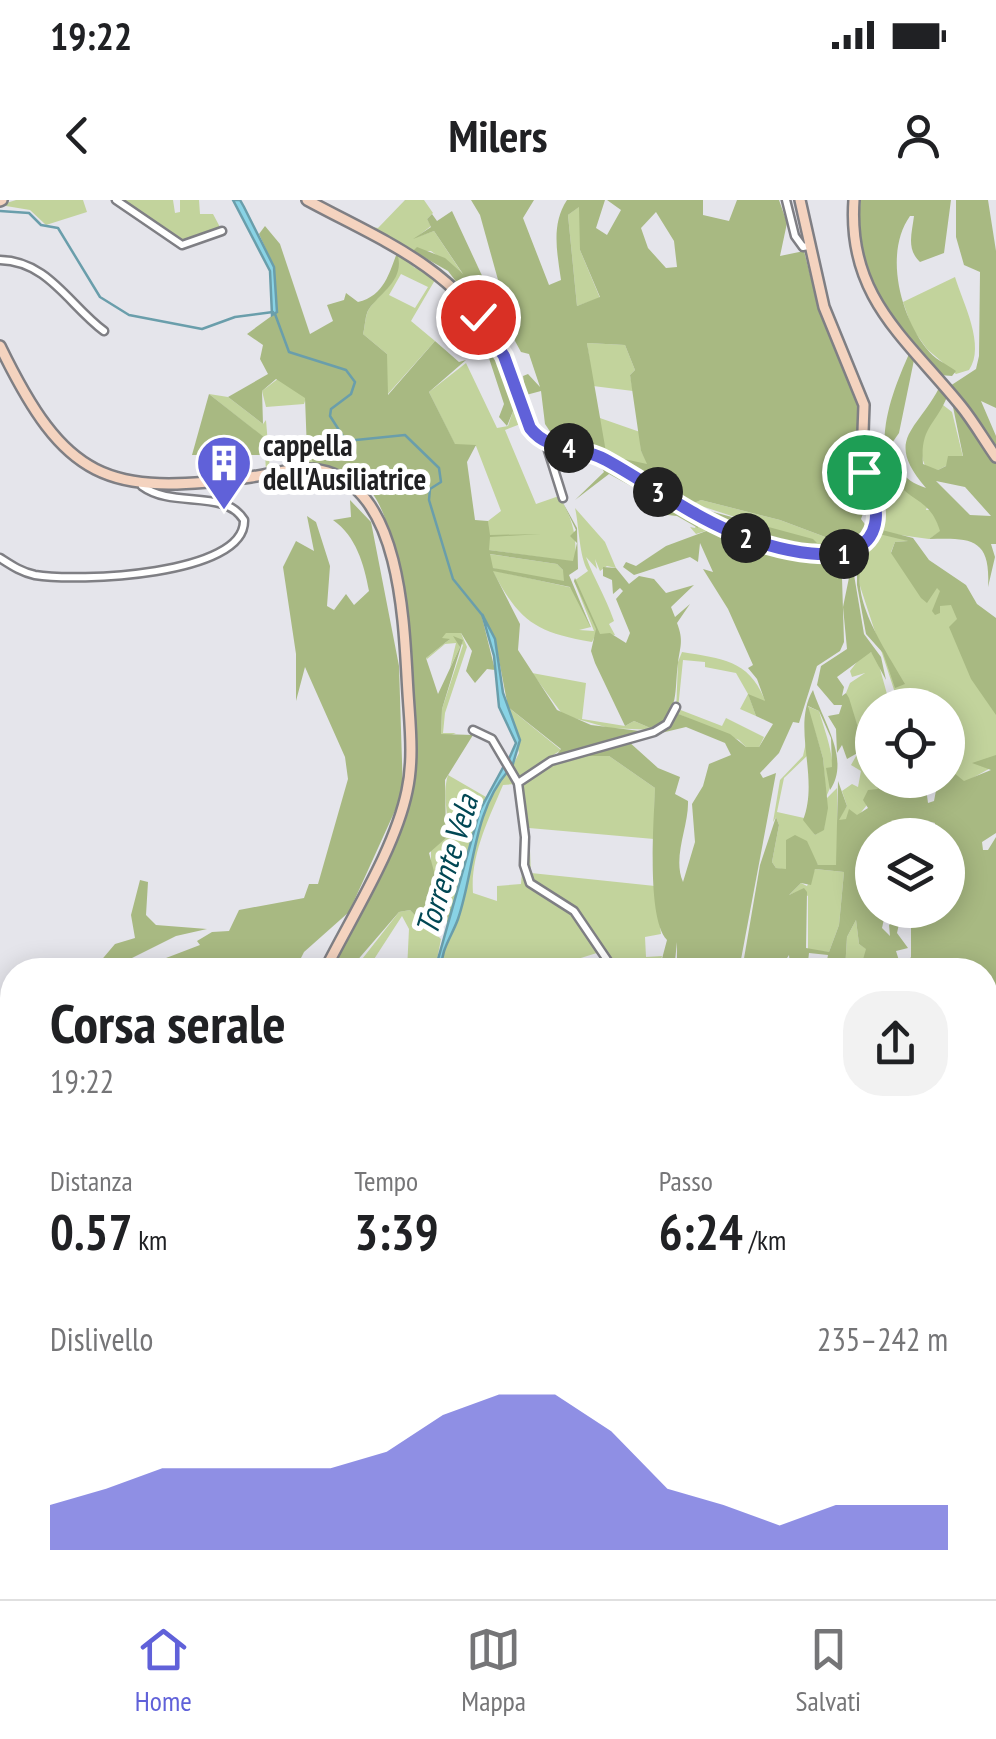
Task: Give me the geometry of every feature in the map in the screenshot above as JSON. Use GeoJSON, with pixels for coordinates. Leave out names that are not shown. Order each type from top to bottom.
{"type":"FeatureCollection","features":[{"type":"Feature","properties":{"kind":"street"},"geometry":{"type":"LineString","coordinates":[[116,200],[182,245],[222,231]]}},
{"type":"Feature","properties":{"kind":"street"},"geometry":{"type":"LineString","coordinates":[[307,200],[447,278],[494,337],[530,428],[546,442],[594,454],[686,509],[745,538],[833,555],[854,551],[870,536],[876,519],[862,459],[864,404],[824,307],[800,200]]}},
{"type":"Feature","properties":{"kind":"street"},"geometry":{"type":"LineString","coordinates":[[786,200],[795,236],[803,247],[808,246]]}},
{"type":"Feature","properties":{"kind":"street"},"geometry":{"type":"LineString","coordinates":[[854,200],[858,266],[881,314],[962,407],[996,457]]}},
{"type":"Feature","properties":{"kind":"street"},"geometry":{"type":"LineString","coordinates":[[0,260],[20,262],[53,280],[104,331]]}},
{"type":"Feature","properties":{"kind":"street"},"geometry":{"type":"LineString","coordinates":[[0,346],[32,411],[57,440],[98,470],[142,486],[158,498],[225,502],[236,508],[244,526],[234,546],[191,562],[122,578],[34,574],[0,558]]}},
{"type":"Feature","properties":{"kind":"street"},"geometry":{"type":"LineString","coordinates":[[546,442],[562,498]]}},
{"type":"Feature","properties":{"kind":"street"},"geometry":{"type":"LineString","coordinates":[[142,486],[180,486],[296,469],[336,474],[356,488],[372,508],[398,581],[409,720],[408,789],[400,816],[331,958]]}},
{"type":"Feature","properties":{"kind":"street"},"geometry":{"type":"LineString","coordinates":[[180,486],[184,498],[195,501]]}},
{"type":"Feature","properties":{"kind":"street"},"geometry":{"type":"LineString","coordinates":[[518,783],[551,761],[654,732],[667,724],[676,708]]}},
{"type":"Feature","properties":{"kind":"street"},"geometry":{"type":"LineString","coordinates":[[473,730],[492,740],[518,783],[525,837],[524,865],[530,883],[574,911],[606,958]]}},
{"type":"Feature","properties":{"kind":"green space"},"geometry":{"type":"Polygon","coordinates":[[[16,200],[83,200],[87,212],[46,225],[30,210],[0,205],[16,200]]]}},
{"type":"Feature","properties":{"kind":"green space"},"geometry":{"type":"Polygon","coordinates":[[[119,200],[173,200],[175,213],[180,212],[180,200],[199,200],[200,214],[213,214],[221,229],[183,242],[119,200]]]}},
{"type":"Feature","properties":{"kind":"green space"},"geometry":{"type":"Polygon","coordinates":[[[405,200],[424,200],[433,213],[427,219],[431,226],[417,237],[434,231],[464,276],[431,251],[413,251],[455,281],[472,299],[504,350],[452,279],[361,225],[378,228],[405,200]]]}},
{"type":"Feature","properties":{"kind":"green space"},"geometry":{"type":"Polygon","coordinates":[[[471,200],[534,200],[523,218],[549,285],[561,280],[557,228],[567,200],[605,200],[596,228],[607,235],[621,210],[607,200],[703,200],[703,215],[729,221],[737,200],[779,200],[787,223],[780,256],[804,251],[815,294],[860,409],[855,487],[859,506],[865,508],[861,519],[867,527],[860,537],[844,544],[780,520],[701,500],[689,505],[674,486],[673,492],[621,463],[624,459],[647,464],[641,451],[630,375],[635,370],[625,345],[587,343],[606,452],[553,436],[545,424],[541,391],[526,395],[523,376],[528,374],[540,387],[529,354],[521,352],[515,341],[480,215],[471,200]],[[579,207],[568,215],[577,306],[600,297],[580,250],[579,207]],[[656,212],[641,228],[648,248],[666,268],[677,267],[674,241],[656,212]]]}},
{"type":"Feature","properties":{"kind":"green space"},"geometry":{"type":"Polygon","coordinates":[[[861,200],[951,200],[944,253],[920,262],[911,246],[914,216],[910,216],[902,231],[897,265],[909,318],[929,352],[956,371],[952,376],[940,375],[878,296],[862,253],[861,200]]]}},
{"type":"Feature","properties":{"kind":"green space"},"geometry":{"type":"Polygon","coordinates":[[[956,200],[988,200],[996,251],[996,408],[981,401],[996,436],[996,449],[950,386],[976,369],[979,356],[980,272],[964,265],[956,237],[956,200]]]}},
{"type":"Feature","properties":{"kind":"green space"},"geometry":{"type":"Polygon","coordinates":[[[580,206],[580,250],[600,298],[577,306],[568,215],[580,206]]]}},
{"type":"Feature","properties":{"kind":"green space"},"geometry":{"type":"Polygon","coordinates":[[[452,211],[504,323],[500,339],[448,271],[413,251],[417,247],[445,258],[463,274],[434,231],[413,239],[431,227],[427,219],[432,214],[437,221],[452,211]]]}},
{"type":"Feature","properties":{"kind":"green space"},"geometry":{"type":"Polygon","coordinates":[[[265,226],[280,244],[310,334],[333,321],[327,305],[344,300],[346,293],[358,302],[374,294],[385,282],[397,253],[395,278],[368,311],[363,334],[387,354],[388,395],[435,341],[459,362],[466,360],[429,392],[455,444],[476,445],[467,462],[475,520],[488,521],[490,535],[541,534],[490,537],[489,550],[573,561],[577,543],[570,536],[576,530],[562,501],[577,528],[578,569],[569,575],[591,628],[570,587],[493,571],[520,624],[518,650],[557,710],[591,725],[648,732],[554,758],[561,749],[508,707],[495,639],[482,617],[495,670],[487,669],[475,683],[466,671],[472,651],[461,633],[446,633],[442,638],[450,639],[426,658],[438,694],[460,647],[453,636],[463,640],[442,709],[441,734],[473,735],[445,780],[446,838],[429,853],[436,879],[432,891],[454,912],[449,923],[430,910],[419,919],[410,910],[399,912],[359,958],[335,958],[383,858],[403,804],[414,748],[412,655],[400,577],[383,513],[359,480],[314,465],[307,451],[305,398],[276,379],[262,391],[263,424],[228,397],[268,374],[260,359],[263,345],[247,334],[277,312],[274,267],[259,234],[265,226]],[[490,554],[493,568],[564,581],[563,570],[557,564],[490,554]]]}},
{"type":"Feature","properties":{"kind":"green space"},"geometry":{"type":"Polygon","coordinates":[[[397,253],[415,268],[427,270],[435,280],[411,321],[435,341],[387,395],[387,354],[363,334],[368,312],[394,278],[397,253]],[[401,274],[389,295],[415,308],[428,287],[401,274]]]}},
{"type":"Feature","properties":{"kind":"green space"},"geometry":{"type":"Polygon","coordinates":[[[955,277],[975,349],[969,370],[956,374],[927,349],[912,328],[903,302],[955,277]]]}},
{"type":"Feature","properties":{"kind":"green space"},"geometry":{"type":"Polygon","coordinates":[[[491,338],[516,404],[507,426],[499,417],[504,404],[485,346],[491,338]]]}},
{"type":"Feature","properties":{"kind":"green space"},"geometry":{"type":"Polygon","coordinates":[[[587,343],[625,345],[635,370],[630,375],[633,391],[593,386],[587,343]]]}},
{"type":"Feature","properties":{"kind":"green space"},"geometry":{"type":"Polygon","coordinates":[[[909,354],[914,360],[899,433],[892,443],[905,476],[926,488],[907,458],[906,446],[908,436],[939,388],[947,397],[926,434],[923,464],[938,470],[946,466],[948,456],[963,456],[952,402],[996,464],[996,544],[991,544],[995,557],[988,587],[986,558],[981,550],[966,541],[929,539],[940,531],[936,520],[901,487],[888,465],[887,416],[909,354]],[[936,481],[970,515],[991,516],[965,487],[936,481]]]}},
{"type":"Feature","properties":{"kind":"green space"},"geometry":{"type":"Polygon","coordinates":[[[466,363],[497,428],[508,426],[514,408],[520,408],[523,423],[505,430],[536,504],[559,496],[564,505],[575,536],[575,562],[489,550],[488,521],[501,511],[476,446],[455,445],[429,392],[466,363]]]}},
{"type":"Feature","properties":{"kind":"green space"},"geometry":{"type":"Polygon","coordinates":[[[279,378],[306,398],[304,404],[266,407],[262,391],[279,378]]]}},
{"type":"Feature","properties":{"kind":"green space"},"geometry":{"type":"Polygon","coordinates":[[[209,394],[228,397],[263,424],[266,420],[270,470],[308,460],[307,451],[314,465],[266,471],[264,438],[209,394]]]}},
{"type":"Feature","properties":{"kind":"green space"},"geometry":{"type":"Polygon","coordinates":[[[209,394],[265,438],[266,455],[192,455],[209,394]]]}},
{"type":"Feature","properties":{"kind":"green space"},"geometry":{"type":"Polygon","coordinates":[[[943,405],[952,412],[963,457],[938,470],[927,469],[922,443],[943,405]]]}},
{"type":"Feature","properties":{"kind":"green space"},"geometry":{"type":"Polygon","coordinates":[[[597,417],[640,432],[641,451],[649,466],[618,463],[596,450],[560,439],[606,452],[597,417]]]}},
{"type":"Feature","properties":{"kind":"green space"},"geometry":{"type":"Polygon","coordinates":[[[557,451],[588,459],[561,455],[558,467],[557,451]]]}},
{"type":"Feature","properties":{"kind":"green space"},"geometry":{"type":"Polygon","coordinates":[[[598,464],[734,536],[776,551],[842,559],[842,578],[834,574],[829,563],[781,552],[754,552],[709,530],[696,534],[690,527],[695,528],[698,521],[598,464]]]}},
{"type":"Feature","properties":{"kind":"green space"},"geometry":{"type":"Polygon","coordinates":[[[602,468],[698,521],[698,528],[677,516],[659,514],[649,496],[609,474],[575,500],[604,472],[602,468]]]}},
{"type":"Feature","properties":{"kind":"green space"},"geometry":{"type":"Polygon","coordinates":[[[897,481],[928,504],[926,510],[932,510],[941,531],[929,539],[878,532],[909,541],[895,542],[891,552],[920,595],[938,580],[996,669],[996,765],[965,782],[965,688],[893,688],[860,586],[858,567],[863,554],[857,560],[856,555],[871,540],[878,524],[872,485],[883,489],[897,481]]]}},
{"type":"Feature","properties":{"kind":"green space"},"geometry":{"type":"Polygon","coordinates":[[[350,500],[371,522],[399,666],[403,793],[349,912],[301,958],[166,958],[200,945],[197,941],[212,932],[229,931],[239,910],[304,898],[309,884],[318,884],[348,779],[345,757],[305,667],[296,701],[296,654],[283,567],[296,541],[314,551],[307,516],[316,522],[330,566],[327,606],[334,610],[346,594],[354,605],[369,591],[358,551],[333,520],[351,517],[350,500]]]}},
{"type":"Feature","properties":{"kind":"green space"},"geometry":{"type":"Polygon","coordinates":[[[701,500],[780,520],[844,544],[862,540],[844,550],[819,552],[760,539],[710,518],[745,531],[817,544],[692,503],[701,500]]]}},
{"type":"Feature","properties":{"kind":"green space"},"geometry":{"type":"Polygon","coordinates":[[[695,507],[813,539],[817,543],[771,540],[695,507]]]}},
{"type":"Feature","properties":{"kind":"green space"},"geometry":{"type":"Polygon","coordinates":[[[575,508],[605,542],[616,568],[607,566],[600,571],[595,559],[597,569],[586,557],[611,612],[614,621],[609,624],[615,635],[596,634],[592,642],[555,634],[530,621],[511,601],[492,570],[573,588],[591,627],[579,630],[594,631],[574,581],[588,571],[575,508]]]}},
{"type":"Feature","properties":{"kind":"green space"},"geometry":{"type":"Polygon","coordinates":[[[709,530],[754,552],[781,552],[829,563],[834,574],[842,578],[844,642],[840,651],[817,666],[799,723],[793,722],[779,753],[760,773],[763,778],[776,773],[741,958],[677,958],[677,942],[675,958],[662,958],[667,940],[660,928],[654,891],[655,788],[609,756],[573,756],[628,741],[658,768],[680,777],[675,794],[688,801],[679,862],[683,882],[695,842],[692,804],[703,786],[709,764],[731,755],[725,743],[686,727],[636,739],[653,734],[676,713],[730,734],[746,747],[759,747],[773,724],[756,716],[748,694],[765,701],[748,668],[753,665],[728,609],[703,569],[713,572],[700,543],[698,562],[690,557],[634,575],[623,567],[626,562],[636,566],[666,546],[709,530]]]}},
{"type":"Feature","properties":{"kind":"green space"},"geometry":{"type":"Polygon","coordinates":[[[882,530],[913,538],[929,560],[966,585],[977,604],[996,618],[996,715],[971,679],[949,627],[957,619],[951,605],[940,606],[940,613],[935,615],[932,611],[940,591],[937,588],[927,603],[921,598],[891,553],[895,542],[908,541],[879,534],[882,530]]]}},
{"type":"Feature","properties":{"kind":"green space"},"geometry":{"type":"Polygon","coordinates":[[[489,554],[557,564],[564,571],[564,581],[561,584],[492,568],[489,554]]]}},
{"type":"Feature","properties":{"kind":"green space"},"geometry":{"type":"Polygon","coordinates":[[[865,554],[860,570],[864,603],[878,638],[905,684],[895,688],[883,653],[866,634],[857,585],[857,560],[865,554]]]}},
{"type":"Feature","properties":{"kind":"green space"},"geometry":{"type":"Polygon","coordinates":[[[852,563],[864,634],[881,657],[886,680],[871,652],[837,677],[844,687],[842,696],[846,693],[855,718],[855,754],[847,759],[842,745],[837,753],[836,729],[828,716],[839,714],[842,705],[834,705],[817,685],[821,666],[847,649],[843,607],[852,563]]]}},
{"type":"Feature","properties":{"kind":"green space"},"geometry":{"type":"Polygon","coordinates":[[[603,567],[616,568],[629,584],[639,576],[654,579],[666,593],[694,585],[671,607],[675,617],[690,604],[677,623],[681,644],[674,699],[669,714],[655,730],[634,721],[625,726],[591,651],[596,629],[575,578],[600,634],[610,633],[626,643],[630,633],[616,599],[623,591],[620,588],[613,594],[612,580],[603,576],[603,567]]]}},
{"type":"Feature","properties":{"kind":"green space"},"geometry":{"type":"Polygon","coordinates":[[[437,595],[464,626],[452,632],[461,633],[467,647],[445,713],[443,733],[456,733],[449,736],[441,734],[442,709],[463,645],[456,638],[460,647],[450,668],[456,643],[445,644],[427,659],[450,639],[424,654],[406,601],[446,633],[437,595]]]}},
{"type":"Feature","properties":{"kind":"green space"},"geometry":{"type":"Polygon","coordinates":[[[682,652],[734,664],[752,678],[766,703],[749,696],[756,716],[740,709],[748,694],[736,673],[705,667],[705,662],[683,660],[678,709],[722,726],[726,718],[764,737],[759,747],[746,747],[739,740],[676,713],[678,662],[682,652]]]}},
{"type":"Feature","properties":{"kind":"green space"},"geometry":{"type":"Polygon","coordinates":[[[871,652],[877,658],[885,688],[855,688],[855,720],[846,693],[850,683],[865,673],[852,677],[850,671],[863,654],[871,652]]]}},
{"type":"Feature","properties":{"kind":"green space"},"geometry":{"type":"Polygon","coordinates":[[[532,673],[586,683],[582,719],[625,726],[634,721],[655,730],[609,728],[563,715],[532,673]]]}},
{"type":"Feature","properties":{"kind":"green space"},"geometry":{"type":"Polygon","coordinates":[[[813,690],[833,740],[837,766],[830,790],[826,768],[832,767],[831,738],[819,711],[808,706],[823,758],[828,808],[824,830],[815,835],[803,820],[809,787],[805,720],[807,705],[813,690]]]}},
{"type":"Feature","properties":{"kind":"green space"},"geometry":{"type":"Polygon","coordinates":[[[807,706],[819,711],[831,754],[832,776],[826,797],[823,758],[807,706]]]}},
{"type":"Feature","properties":{"kind":"green space"},"geometry":{"type":"Polygon","coordinates":[[[508,707],[561,750],[518,778],[512,767],[519,753],[508,707]]]}},
{"type":"Feature","properties":{"kind":"green space"},"geometry":{"type":"Polygon","coordinates":[[[807,738],[809,754],[784,778],[777,812],[804,818],[815,835],[824,829],[826,799],[837,788],[837,865],[818,865],[810,853],[786,840],[787,870],[776,868],[772,862],[779,825],[776,817],[773,822],[780,780],[803,756],[807,738]]]}},
{"type":"Feature","properties":{"kind":"green space"},"geometry":{"type":"Polygon","coordinates":[[[996,755],[996,833],[982,842],[983,850],[988,850],[996,837],[996,958],[910,958],[911,928],[965,928],[965,818],[855,818],[855,922],[847,937],[846,958],[809,953],[808,958],[789,955],[744,958],[760,865],[776,817],[779,825],[772,862],[776,868],[786,869],[786,840],[795,835],[807,841],[818,865],[836,865],[838,781],[847,806],[839,820],[846,819],[849,809],[857,815],[868,808],[864,798],[927,798],[928,803],[935,798],[965,798],[965,781],[991,770],[972,763],[996,755]],[[815,869],[811,885],[801,883],[789,895],[804,888],[807,892],[806,948],[829,952],[839,925],[844,872],[815,869]]]}},
{"type":"Feature","properties":{"kind":"green space"},"geometry":{"type":"Polygon","coordinates":[[[573,756],[609,756],[655,788],[654,839],[529,828],[531,873],[655,886],[661,934],[645,937],[646,957],[662,958],[609,958],[578,911],[530,879],[526,865],[528,828],[520,785],[544,766],[573,756]]]}},
{"type":"Feature","properties":{"kind":"green space"},"geometry":{"type":"Polygon","coordinates":[[[508,771],[515,784],[503,785],[487,824],[474,865],[473,893],[497,901],[497,886],[521,884],[522,872],[536,892],[572,911],[600,952],[581,958],[443,958],[458,919],[481,823],[496,787],[508,771]]]}},
{"type":"Feature","properties":{"kind":"green space"},"geometry":{"type":"Polygon","coordinates":[[[448,775],[486,797],[454,912],[431,891],[431,848],[446,838],[448,775]]]}},
{"type":"Feature","properties":{"kind":"green space"},"geometry":{"type":"Polygon","coordinates":[[[852,784],[855,798],[873,798],[854,821],[837,821],[847,806],[842,791],[852,784]]]}},
{"type":"Feature","properties":{"kind":"green space"},"geometry":{"type":"Polygon","coordinates":[[[815,869],[844,872],[839,925],[829,952],[808,951],[808,896],[799,891],[789,895],[801,883],[807,886],[815,869]]]}},
{"type":"Feature","properties":{"kind":"green space"},"geometry":{"type":"Polygon","coordinates":[[[140,880],[148,882],[146,915],[156,925],[207,929],[176,936],[132,958],[103,958],[115,944],[135,938],[131,915],[140,880]]]}},
{"type":"Feature","properties":{"kind":"green space"},"geometry":{"type":"Polygon","coordinates":[[[410,910],[441,939],[437,958],[408,958],[409,929],[402,916],[375,958],[363,958],[399,912],[410,910]]]}},
{"type":"Feature","properties":{"kind":"green space"},"geometry":{"type":"Polygon","coordinates":[[[855,922],[859,944],[867,949],[864,958],[846,958],[847,937],[855,922]]]}},
{"type":"Feature","properties":{"kind":"green space"},"geometry":{"type":"Polygon","coordinates":[[[857,928],[882,928],[890,936],[889,928],[898,928],[897,933],[908,948],[896,951],[898,958],[863,958],[866,949],[859,944],[857,928]]]}},
{"type":"Feature","properties":{"kind":"water"},"geometry":{"type":"Polygon","coordinates":[[[233,200],[240,200],[274,267],[277,312],[272,315],[270,271],[233,200]]]}},
{"type":"Feature","properties":{"kind":"water"},"geometry":{"type":"Polygon","coordinates":[[[482,614],[495,639],[503,693],[520,740],[512,767],[508,761],[516,743],[499,707],[494,656],[482,614]]]}},
{"type":"Feature","properties":{"kind":"water"},"geometry":{"type":"Polygon","coordinates":[[[505,764],[508,771],[496,787],[481,823],[458,919],[443,958],[438,958],[480,810],[505,764]]]}},
{"type":"Feature","properties":{"kind":"waterway"},"geometry":{"type":"LineString","coordinates":[[0,211],[29,213],[41,225],[58,228],[100,297],[129,315],[202,329],[235,317],[273,312]]}},
{"type":"Feature","properties":{"kind":"waterway","name":"Torrente Vela"},"geometry":{"type":"LineString","coordinates":[[275,314],[289,352],[346,370],[355,382],[351,394],[331,409],[330,416],[346,441],[405,435],[439,468],[441,482],[430,489],[429,500],[453,579],[483,616]]}},
{"type":"Feature","properties":{"kind":"place","name":"cappella dell'Ausiliatrice"},"geometry":{"type":"Point","coordinates":[224,512]}},
{"type":"Feature","properties":{"kind":"route"},"geometry":{"type":"LineString","coordinates":[[478,317],[500,347],[530,428],[540,438],[551,445],[594,454],[686,509],[745,538],[833,555],[854,551],[868,539],[876,523],[874,499],[864,472]]}}]}
